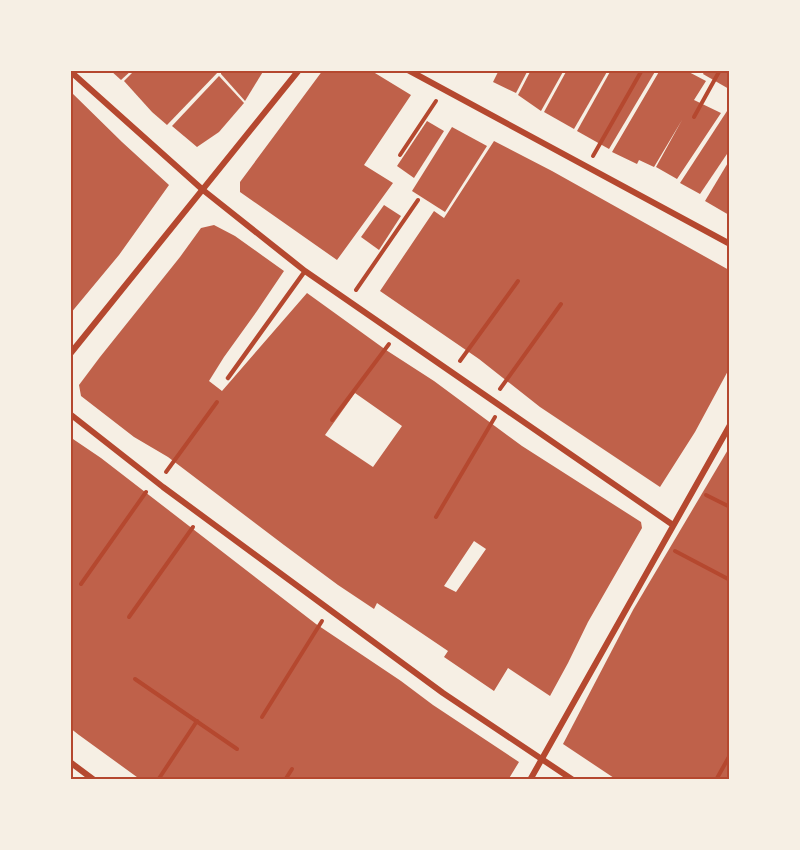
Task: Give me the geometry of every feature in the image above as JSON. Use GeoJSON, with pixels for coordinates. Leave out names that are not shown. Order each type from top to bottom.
{"type":"FeatureCollection","features":[{"type":"Feature","properties":{"kind":"street"},"geometry":{"type":"LineString","coordinates":[[70,354],[299,70]]}},
{"type":"Feature","properties":{"kind":"street"},"geometry":{"type":"LineString","coordinates":[[408,70],[729,244]]}},
{"type":"Feature","properties":{"kind":"street"},"geometry":{"type":"LineString","coordinates":[[70,71],[203,190],[305,271],[673,525]]}},
{"type":"Feature","properties":{"kind":"street"},"geometry":{"type":"LineString","coordinates":[[70,414],[156,482],[443,693],[573,780]]}},
{"type":"Feature","properties":{"kind":"street"},"geometry":{"type":"LineString","coordinates":[[530,780],[729,425]]}},
{"type":"Feature","properties":{"kind":"street"},"geometry":{"type":"LineString","coordinates":[[70,762],[94,780]]}},
{"type":"Feature","properties":{"kind":"lane"},"geometry":{"type":"LineString","coordinates":[[228,378],[305,271]]}},
{"type":"Feature","properties":{"kind":"path"},"geometry":{"type":"LineString","coordinates":[[587,168],[642,70]]}},
{"type":"Feature","properties":{"kind":"path"},"geometry":{"type":"LineString","coordinates":[[694,117],[720,70]]}},
{"type":"Feature","properties":{"kind":"path"},"geometry":{"type":"LineString","coordinates":[[400,155],[444,90]]}},
{"type":"Feature","properties":{"kind":"path"},"geometry":{"type":"LineString","coordinates":[[348,301],[418,200]]}},
{"type":"Feature","properties":{"kind":"path"},"geometry":{"type":"LineString","coordinates":[[452,372],[518,281]]}},
{"type":"Feature","properties":{"kind":"path"},"geometry":{"type":"LineString","coordinates":[[492,400],[561,304]]}},
{"type":"Feature","properties":{"kind":"path"},"geometry":{"type":"LineString","coordinates":[[332,420],[397,334]]}},
{"type":"Feature","properties":{"kind":"path"},"geometry":{"type":"LineString","coordinates":[[81,584],[217,402]]}},
{"type":"Feature","properties":{"kind":"path"},"geometry":{"type":"LineString","coordinates":[[436,517],[501,406]]}},
{"type":"Feature","properties":{"kind":"path"},"geometry":{"type":"LineString","coordinates":[[694,488],[729,507]]}},
{"type":"Feature","properties":{"kind":"path"},"geometry":{"type":"LineString","coordinates":[[129,617],[201,515]]}},
{"type":"Feature","properties":{"kind":"path"},"geometry":{"type":"LineString","coordinates":[[663,544],[729,580]]}},
{"type":"Feature","properties":{"kind":"path"},"geometry":{"type":"LineString","coordinates":[[262,717],[329,609]]}},
{"type":"Feature","properties":{"kind":"path"},"geometry":{"type":"LineString","coordinates":[[135,679],[237,749]]}},
{"type":"Feature","properties":{"kind":"path"},"geometry":{"type":"LineString","coordinates":[[158,780],[197,721]]}},
{"type":"Feature","properties":{"kind":"path"},"geometry":{"type":"LineString","coordinates":[[717,780],[729,755]]}},
{"type":"Feature","properties":{"kind":"path"},"geometry":{"type":"LineString","coordinates":[[285,780],[292,769]]}},
{"type":"Feature","properties":{"kind":"building"},"geometry":{"type":"Polygon","coordinates":[[[110,70],[132,70],[121,80],[110,70]]]}},
{"type":"Feature","properties":{"kind":"building"},"geometry":{"type":"Polygon","coordinates":[[[135,70],[220,70],[167,125],[124,81],[135,70]]]}},
{"type":"Feature","properties":{"kind":"building"},"geometry":{"type":"Polygon","coordinates":[[[221,70],[264,70],[245,101],[221,74],[221,70]]]}},
{"type":"Feature","properties":{"kind":"building"},"geometry":{"type":"Polygon","coordinates":[[[323,70],[370,70],[411,95],[364,165],[393,183],[337,260],[240,192],[240,182],[323,70]]]}},
{"type":"Feature","properties":{"kind":"building"},"geometry":{"type":"Polygon","coordinates":[[[499,70],[528,70],[516,93],[493,82],[499,70]]]}},
{"type":"Feature","properties":{"kind":"building"},"geometry":{"type":"Polygon","coordinates":[[[531,70],[564,70],[541,111],[518,95],[531,70]]]}},
{"type":"Feature","properties":{"kind":"building"},"geometry":{"type":"Polygon","coordinates":[[[567,70],[608,70],[574,129],[544,112],[567,70]]]}},
{"type":"Feature","properties":{"kind":"building"},"geometry":{"type":"Polygon","coordinates":[[[611,70],[656,70],[609,149],[577,131],[611,70]]]}},
{"type":"Feature","properties":{"kind":"building"},"geometry":{"type":"Polygon","coordinates":[[[660,70],[685,70],[706,81],[694,100],[721,113],[677,179],[656,167],[682,120],[654,167],[639,160],[637,164],[612,152],[660,70]]]}},
{"type":"Feature","properties":{"kind":"building"},"geometry":{"type":"Polygon","coordinates":[[[705,70],[729,70],[729,89],[703,74],[705,70]]]}},
{"type":"Feature","properties":{"kind":"building"},"geometry":{"type":"Polygon","coordinates":[[[219,76],[244,103],[219,132],[197,147],[172,126],[219,76]]]}},
{"type":"Feature","properties":{"kind":"building"},"geometry":{"type":"Polygon","coordinates":[[[70,91],[169,185],[119,255],[70,314],[70,91]]]}},
{"type":"Feature","properties":{"kind":"building"},"geometry":{"type":"Polygon","coordinates":[[[729,108],[729,151],[700,194],[680,183],[729,108]]]}},
{"type":"Feature","properties":{"kind":"building"},"geometry":{"type":"Polygon","coordinates":[[[427,121],[444,131],[414,178],[397,166],[427,121]]]}},
{"type":"Feature","properties":{"kind":"building"},"geometry":{"type":"Polygon","coordinates":[[[452,127],[487,146],[445,212],[412,191],[452,127]]]}},
{"type":"Feature","properties":{"kind":"building"},"geometry":{"type":"Polygon","coordinates":[[[494,141],[729,270],[729,369],[695,432],[660,487],[540,407],[479,359],[380,291],[434,211],[444,218],[494,141]]]}},
{"type":"Feature","properties":{"kind":"building"},"geometry":{"type":"Polygon","coordinates":[[[729,161],[729,215],[705,201],[729,161]]]}},
{"type":"Feature","properties":{"kind":"building"},"geometry":{"type":"Polygon","coordinates":[[[384,205],[401,216],[379,250],[361,237],[384,205]]]}},
{"type":"Feature","properties":{"kind":"building"},"geometry":{"type":"Polygon","coordinates":[[[214,225],[235,236],[284,271],[209,381],[222,391],[307,293],[386,350],[434,381],[522,446],[641,522],[642,528],[588,622],[550,696],[508,668],[494,691],[444,657],[448,651],[377,603],[374,609],[338,585],[168,457],[134,437],[81,396],[79,385],[201,228],[214,225]],[[355,393],[325,435],[373,467],[402,426],[355,393]],[[474,541],[444,586],[456,592],[486,549],[474,541]]]}},
{"type":"Feature","properties":{"kind":"building"},"geometry":{"type":"Polygon","coordinates":[[[70,437],[101,458],[316,624],[519,762],[508,780],[141,780],[70,728],[70,437]]]}},
{"type":"Feature","properties":{"kind":"building"},"geometry":{"type":"Polygon","coordinates":[[[729,448],[729,780],[617,780],[563,744],[633,610],[729,448]]]}}]}
